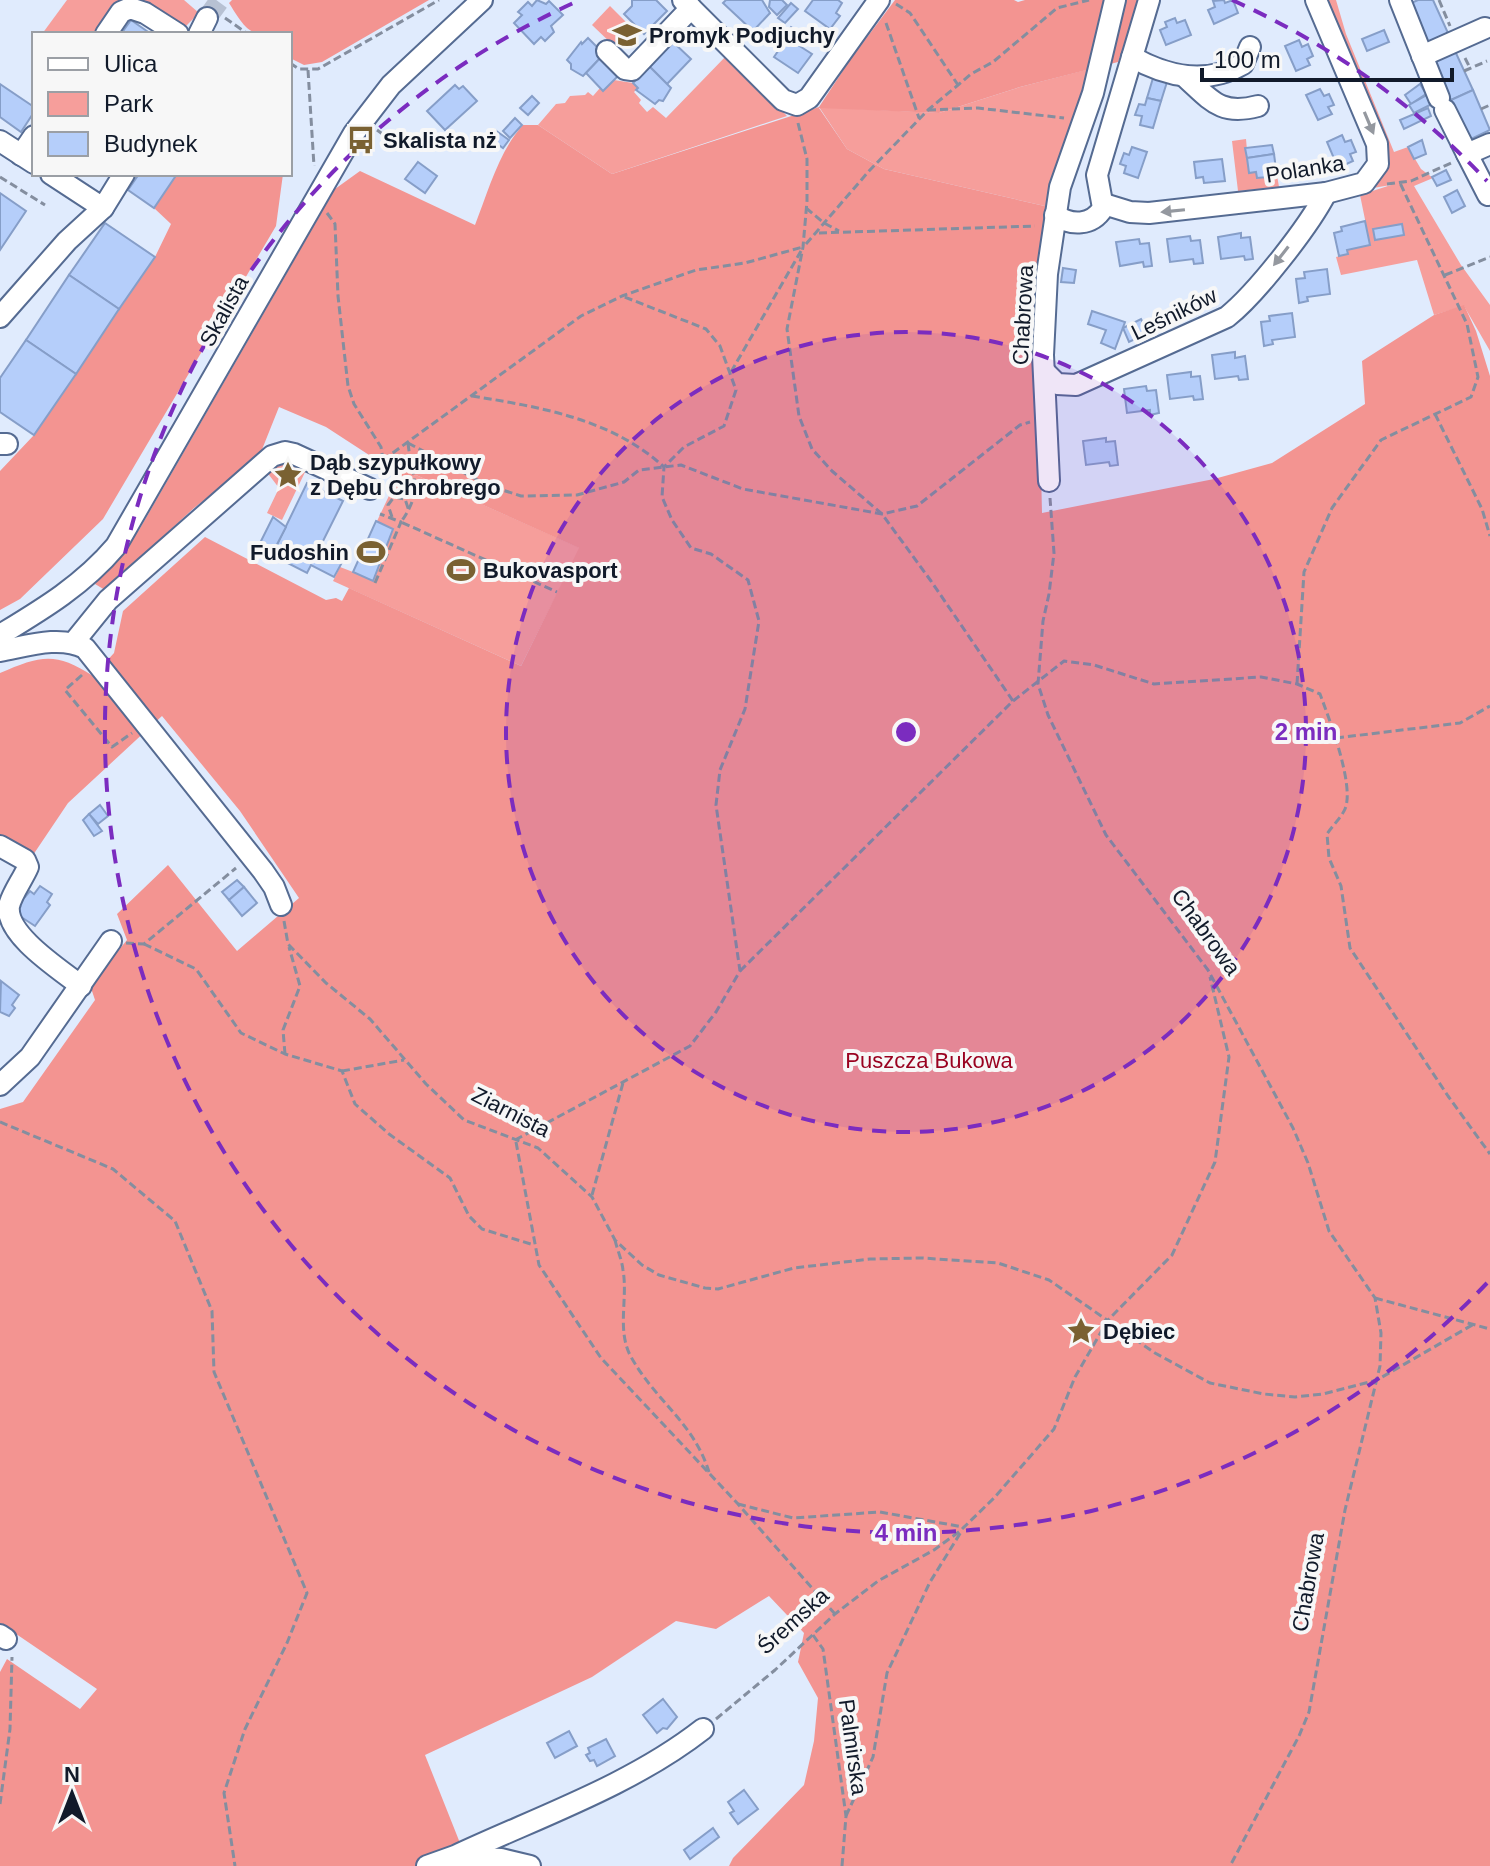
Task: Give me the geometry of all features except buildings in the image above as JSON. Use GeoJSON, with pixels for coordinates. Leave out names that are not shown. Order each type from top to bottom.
{"type":"FeatureCollection","features":[{"type":"Feature","properties":{"kind":"street","name":"Skalista"},"geometry":{"type":"LineString","coordinates":[[0,635],[65,595],[116,546],[354,133],[391,85],[482,0]]}},
{"type":"Feature","properties":{"kind":"street"},"geometry":{"type":"LineString","coordinates":[[607,51],[625,69],[632,70],[687,4],[783,100],[797,105],[809,98],[879,0]]}},
{"type":"Feature","properties":{"kind":"street","name":"Chabrowa"},"geometry":{"type":"LineString","coordinates":[[1049,481],[1044,371],[1047,274],[1060,187],[1103,56],[1115,0]]}},
{"type":"Feature","properties":{"kind":"street"},"geometry":{"type":"LineString","coordinates":[[1055,219],[1084,222],[1097,216],[1104,204],[1097,186],[1097,175],[1149,0]]}},
{"type":"Feature","properties":{"kind":"street","name":"Polanka"},"geometry":{"type":"LineString","coordinates":[[1104,204],[1130,212],[1149,213],[1326,193],[1364,183],[1373,174],[1379,153],[1316,0]]}},
{"type":"Feature","properties":{"kind":"street"},"geometry":{"type":"LineString","coordinates":[[1400,0],[1442,104],[1488,195]]}},
{"type":"Feature","properties":{"kind":"street"},"geometry":{"type":"LineString","coordinates":[[107,32],[121,12],[130,8],[145,13],[175,32]]}},
{"type":"Feature","properties":{"kind":"street"},"geometry":{"type":"LineString","coordinates":[[1422,56],[1485,28]]}},
{"type":"Feature","properties":{"kind":"street"},"geometry":{"type":"LineString","coordinates":[[1132,57],[1164,72],[1210,76],[1243,64],[1250,47]]}},
{"type":"Feature","properties":{"kind":"street"},"geometry":{"type":"LineString","coordinates":[[1184,76],[1221,108],[1243,110],[1258,106]]}},
{"type":"Feature","properties":{"kind":"street"},"geometry":{"type":"LineString","coordinates":[[0,141],[28,159]]}},
{"type":"Feature","properties":{"kind":"street"},"geometry":{"type":"LineString","coordinates":[[1467,154],[1490,144]]}},
{"type":"Feature","properties":{"kind":"street"},"geometry":{"type":"LineString","coordinates":[[54,176],[103,208]]}},
{"type":"Feature","properties":{"kind":"street"},"geometry":{"type":"LineString","coordinates":[[0,317],[57,252],[103,208],[123,176]]}},
{"type":"Feature","properties":{"kind":"street","name":"Leśników"},"geometry":{"type":"LineString","coordinates":[[1044,371],[1057,384],[1076,385],[1227,317],[1247,298],[1305,226],[1326,193]]}},
{"type":"Feature","properties":{"kind":"street"},"geometry":{"type":"LineString","coordinates":[[74,642],[108,600],[272,456],[285,452],[294,454],[374,480]]}},
{"type":"Feature","properties":{"kind":"street"},"geometry":{"type":"LineString","coordinates":[[0,651],[43,643],[74,642],[85,648],[251,855],[274,887],[281,905]]}},
{"type":"Feature","properties":{"kind":"street"},"geometry":{"type":"LineString","coordinates":[[0,846],[25,860],[28,867],[10,902],[9,917],[30,946],[81,986]]}},
{"type":"Feature","properties":{"kind":"street"},"geometry":{"type":"LineString","coordinates":[[0,1085],[30,1057],[111,941]]}},
{"type":"Feature","properties":{"kind":"street"},"geometry":{"type":"LineString","coordinates":[[427,1866],[645,1769],[703,1729]]}},
{"type":"Feature","properties":{"kind":"street"},"geometry":{"type":"LineString","coordinates":[[455,1856],[501,1859],[530,1866]]}},
{"type":"Feature","properties":{"kind":"path"},"geometry":{"type":"LineString","coordinates":[[292,64],[308,70],[328,64],[439,0]]}},
{"type":"Feature","properties":{"kind":"path"},"geometry":{"type":"LineString","coordinates":[[879,0],[919,120]]}},
{"type":"Feature","properties":{"kind":"path"},"geometry":{"type":"LineString","coordinates":[[731,374],[803,247],[928,110],[971,74],[993,62],[1057,8],[1089,0]]}},
{"type":"Feature","properties":{"kind":"path"},"geometry":{"type":"LineString","coordinates":[[891,1],[910,13],[958,85]]}},
{"type":"Feature","properties":{"kind":"path"},"geometry":{"type":"LineString","coordinates":[[209,22],[242,32]]}},
{"type":"Feature","properties":{"kind":"path"},"geometry":{"type":"LineString","coordinates":[[1464,71],[1487,61]]}},
{"type":"Feature","properties":{"kind":"path"},"geometry":{"type":"LineString","coordinates":[[308,70],[314,169]]}},
{"type":"Feature","properties":{"kind":"path"},"geometry":{"type":"LineString","coordinates":[[797,105],[807,159],[806,208],[803,247],[787,329],[799,416],[812,449],[832,471],[882,514],[1013,701]]}},
{"type":"Feature","properties":{"kind":"path"},"geometry":{"type":"LineString","coordinates":[[1481,109],[1490,105]]}},
{"type":"Feature","properties":{"kind":"path"},"geometry":{"type":"LineString","coordinates":[[928,110],[978,108],[1084,120]]}},
{"type":"Feature","properties":{"kind":"path"},"geometry":{"type":"LineString","coordinates":[[371,126],[395,143]]}},
{"type":"Feature","properties":{"kind":"path"},"geometry":{"type":"LineString","coordinates":[[1387,184],[1427,176],[1467,154]]}},
{"type":"Feature","properties":{"kind":"path"},"geometry":{"type":"LineString","coordinates":[[0,177],[45,205]]}},
{"type":"Feature","properties":{"kind":"path"},"geometry":{"type":"LineString","coordinates":[[1297,684],[1304,572],[1332,508],[1381,440],[1471,397],[1478,377],[1467,324],[1400,183]]}},
{"type":"Feature","properties":{"kind":"path"},"geometry":{"type":"LineString","coordinates":[[321,208],[335,224],[338,296],[348,386],[354,404],[381,447],[383,460]]}},
{"type":"Feature","properties":{"kind":"path"},"geometry":{"type":"LineString","coordinates":[[806,208],[841,232]]}},
{"type":"Feature","properties":{"kind":"path"},"geometry":{"type":"LineString","coordinates":[[816,233],[1010,228],[1055,219]]}},
{"type":"Feature","properties":{"kind":"path"},"geometry":{"type":"LineString","coordinates":[[374,480],[383,460],[581,316],[622,296],[696,270],[745,263],[803,247]]}},
{"type":"Feature","properties":{"kind":"path"},"geometry":{"type":"LineString","coordinates":[[1445,275],[1490,257]]}},
{"type":"Feature","properties":{"kind":"path"},"geometry":{"type":"LineString","coordinates":[[622,296],[706,329],[720,346],[736,390],[724,426],[684,447],[664,467],[662,497],[672,520],[691,548],[711,554],[748,580],[759,621],[745,709],[720,770],[716,805],[740,971]]}},
{"type":"Feature","properties":{"kind":"path"},"geometry":{"type":"LineString","coordinates":[[472,396],[535,406],[600,426],[647,451],[664,467]]}},
{"type":"Feature","properties":{"kind":"path"},"geometry":{"type":"LineString","coordinates":[[1435,414],[1482,509],[1490,536]]}},
{"type":"Feature","properties":{"kind":"path"},"geometry":{"type":"LineString","coordinates":[[408,443],[487,485],[521,496],[577,495],[624,482],[639,470],[681,465],[743,489],[882,514],[917,506],[1020,425],[1045,417]]}},
{"type":"Feature","properties":{"kind":"path"},"geometry":{"type":"LineString","coordinates":[[375,583],[401,522],[409,511],[417,485],[412,476],[408,443]]}},
{"type":"Feature","properties":{"kind":"path","name":"Chabrowa"},"geometry":{"type":"LineString","coordinates":[[1049,481],[1054,553],[1043,621],[1038,684],[1048,715],[1106,835],[1208,970],[1293,1128],[1312,1175],[1329,1231],[1375,1298],[1381,1333],[1380,1366],[1345,1510],[1309,1712],[1230,1866]]}},
{"type":"Feature","properties":{"kind":"path"},"geometry":{"type":"LineString","coordinates":[[393,520],[388,505],[394,497],[405,499],[409,511]]}},
{"type":"Feature","properties":{"kind":"path"},"geometry":{"type":"LineString","coordinates":[[380,514],[557,592]]}},
{"type":"Feature","properties":{"kind":"path"},"geometry":{"type":"LineString","coordinates":[[96,661],[65,690],[112,747]]}},
{"type":"Feature","properties":{"kind":"path"},"geometry":{"type":"LineString","coordinates":[[835,1614],[738,1504],[601,1358],[539,1265],[515,1140],[690,1046],[716,1012],[740,971],[1013,701],[1064,661],[1094,665],[1154,684],[1261,677],[1297,684],[1320,694],[1336,738],[1345,780],[1346,807],[1327,834],[1329,858],[1341,886],[1350,948],[1490,1154]]}},
{"type":"Feature","properties":{"kind":"path"},"geometry":{"type":"LineString","coordinates":[[1336,738],[1460,723],[1490,706]]}},
{"type":"Feature","properties":{"kind":"path"},"geometry":{"type":"LineString","coordinates":[[144,944],[251,855]]}},
{"type":"Feature","properties":{"kind":"path"},"geometry":{"type":"LineString","coordinates":[[281,905],[300,986],[283,1030],[285,1054]]}},
{"type":"Feature","properties":{"kind":"path"},"geometry":{"type":"LineString","coordinates":[[111,941],[144,944],[196,969],[241,1033],[285,1054],[342,1071],[404,1060]]}},
{"type":"Feature","properties":{"kind":"path","name":"Ziarnista"},"geometry":{"type":"LineString","coordinates":[[288,944],[326,983],[370,1019],[426,1084],[464,1120],[538,1148],[592,1197],[615,1240],[642,1265],[659,1275],[718,1289],[794,1268],[870,1259],[922,1258],[998,1263],[1049,1280],[1195,1376],[1223,1386],[1295,1397],[1323,1394],[1377,1380],[1474,1324]]}},
{"type":"Feature","properties":{"kind":"path","name":"Śremska"},"geometry":{"type":"LineString","coordinates":[[703,1729],[835,1614],[878,1581],[934,1550],[964,1527],[1004,1487],[1054,1429],[1079,1368],[1108,1320],[1172,1255],[1215,1162],[1229,1057],[1208,970]]}},
{"type":"Feature","properties":{"kind":"path"},"geometry":{"type":"LineString","coordinates":[[342,1071],[355,1104],[389,1134],[450,1178],[469,1216],[482,1229],[535,1245]]}},
{"type":"Feature","properties":{"kind":"path"},"geometry":{"type":"LineString","coordinates":[[592,1197],[623,1083]]}},
{"type":"Feature","properties":{"kind":"path"},"geometry":{"type":"LineString","coordinates":[[0,1122],[113,1169],[175,1221],[212,1311],[214,1372],[307,1593],[287,1643],[245,1729],[224,1793],[235,1866]]}},
{"type":"Feature","properties":{"kind":"path"},"geometry":{"type":"LineString","coordinates":[[615,1240],[623,1270],[624,1337],[630,1355],[650,1384],[693,1434],[711,1476]]}},
{"type":"Feature","properties":{"kind":"path"},"geometry":{"type":"LineString","coordinates":[[1375,1298],[1490,1329]]}},
{"type":"Feature","properties":{"kind":"path"},"geometry":{"type":"LineString","coordinates":[[738,1504],[793,1518],[880,1512],[964,1527],[930,1582],[887,1673],[873,1757],[846,1816]]}},
{"type":"Feature","properties":{"kind":"path","name":"Palmirska"},"geometry":{"type":"LineString","coordinates":[[813,1635],[823,1649],[846,1816],[842,1866]]}},
{"type":"Feature","properties":{"kind":"path"},"geometry":{"type":"LineString","coordinates":[[0,1804],[10,1729],[13,1660],[3,1637]]}},
{"type":"Feature","properties":{"kind":"green space"},"geometry":{"type":"Polygon","coordinates":[[[67,0],[119,0],[96,32],[43,32],[67,0]]]}},
{"type":"Feature","properties":{"kind":"green space"},"geometry":{"type":"Polygon","coordinates":[[[137,0],[184,0],[199,13],[185,27],[137,0]]]}},
{"type":"Feature","properties":{"kind":"green space"},"geometry":{"type":"Polygon","coordinates":[[[232,0],[429,0],[322,62],[304,65],[292,59],[292,32],[253,32],[229,3],[232,0]]]}},
{"type":"Feature","properties":{"kind":"green space","name":"Puszcza Bukowa"},"geometry":{"type":"Polygon","coordinates":[[[895,0],[1139,0],[1118,62],[1020,87],[939,113],[819,108],[847,149],[884,169],[1049,207],[1039,378],[1042,513],[1214,479],[1272,463],[1365,404],[1362,361],[1434,315],[1464,305],[1476,331],[1490,376],[1490,1866],[729,1866],[733,1858],[804,1785],[814,1741],[818,1698],[798,1662],[804,1633],[769,1596],[716,1629],[676,1621],[592,1677],[425,1755],[460,1843],[473,1866],[0,1866],[0,1672],[7,1659],[80,1709],[97,1689],[0,1623],[0,1109],[23,1102],[95,1000],[90,985],[127,940],[117,914],[168,865],[237,951],[299,898],[240,811],[162,716],[68,803],[31,858],[0,839],[0,673],[47,659],[68,663],[93,676],[114,653],[123,611],[205,537],[326,600],[336,598],[342,601],[349,588],[521,666],[579,548],[416,475],[406,479],[326,427],[279,407],[259,457],[194,508],[105,590],[95,584],[139,530],[335,189],[360,171],[475,225],[501,159],[523,125],[538,125],[612,174],[819,107],[895,0]]]}},
{"type":"Feature","properties":{"kind":"green space"},"geometry":{"type":"Polygon","coordinates":[[[1316,0],[1336,0],[1346,34],[1394,152],[1408,147],[1421,169],[1433,178],[1414,186],[1461,265],[1490,305],[1490,351],[1464,306],[1434,315],[1417,260],[1341,275],[1336,257],[1347,254],[1347,250],[1370,244],[1360,195],[1391,185],[1373,188],[1378,174],[1316,0]]]}},
{"type":"Feature","properties":{"kind":"green space"},"geometry":{"type":"Polygon","coordinates":[[[610,6],[632,28],[614,46],[592,25],[610,6]]]}},
{"type":"Feature","properties":{"kind":"green space"},"geometry":{"type":"Polygon","coordinates":[[[727,55],[787,116],[612,174],[538,125],[556,104],[565,103],[570,96],[588,92],[593,96],[614,80],[633,83],[638,88],[634,92],[641,100],[639,103],[647,112],[653,107],[666,118],[727,55]]]}},
{"type":"Feature","properties":{"kind":"green space"},"geometry":{"type":"Polygon","coordinates":[[[1097,67],[1049,207],[884,169],[847,149],[819,107],[939,113],[1097,67]]]}},
{"type":"Feature","properties":{"kind":"green space"},"geometry":{"type":"Polygon","coordinates":[[[1246,139],[1249,173],[1256,172],[1257,178],[1268,177],[1268,171],[1276,169],[1279,187],[1238,191],[1232,141],[1246,139]]]}},
{"type":"Feature","properties":{"kind":"green space"},"geometry":{"type":"Polygon","coordinates":[[[176,176],[283,176],[276,226],[103,519],[20,599],[0,610],[0,471],[34,435],[155,257],[171,224],[154,208],[176,176]]]}},
{"type":"Feature","properties":{"kind":"green space"},"geometry":{"type":"Polygon","coordinates":[[[285,461],[307,468],[282,520],[267,513],[279,488],[263,467],[285,461]]]}},
{"type":"Feature","properties":{"kind":"green space","name":"Bukovasport"},"geometry":{"type":"Polygon","coordinates":[[[416,475],[580,548],[521,666],[333,581],[340,567],[353,572],[395,483],[416,475]]]}},
{"type":"Feature","properties":{"kind":"tunnel"},"geometry":{"type":"LineString","coordinates":[[207,18],[220,0]]}},
{"type":"Feature","properties":{"kind":"place","name":"Promyk Podjuchy"},"geometry":{"type":"Point","coordinates":[627,35]}},
{"type":"Feature","properties":{"kind":"place","name":"Skalista nż"},"geometry":{"type":"Point","coordinates":[361,140]}},
{"type":"Feature","properties":{"kind":"place","name":"Dąb szypułkowy z Dębu Chrobrego"},"geometry":{"type":"Point","coordinates":[288,475]}},
{"type":"Feature","properties":{"kind":"place","name":"Fudoshin"},"geometry":{"type":"Point","coordinates":[371,552]}},
{"type":"Feature","properties":{"kind":"place","name":"Bukovasport"},"geometry":{"type":"Point","coordinates":[461,570]}},
{"type":"Feature","properties":{"kind":"place","name":"Dębiec"},"geometry":{"type":"Point","coordinates":[1081,1331]}}]}
